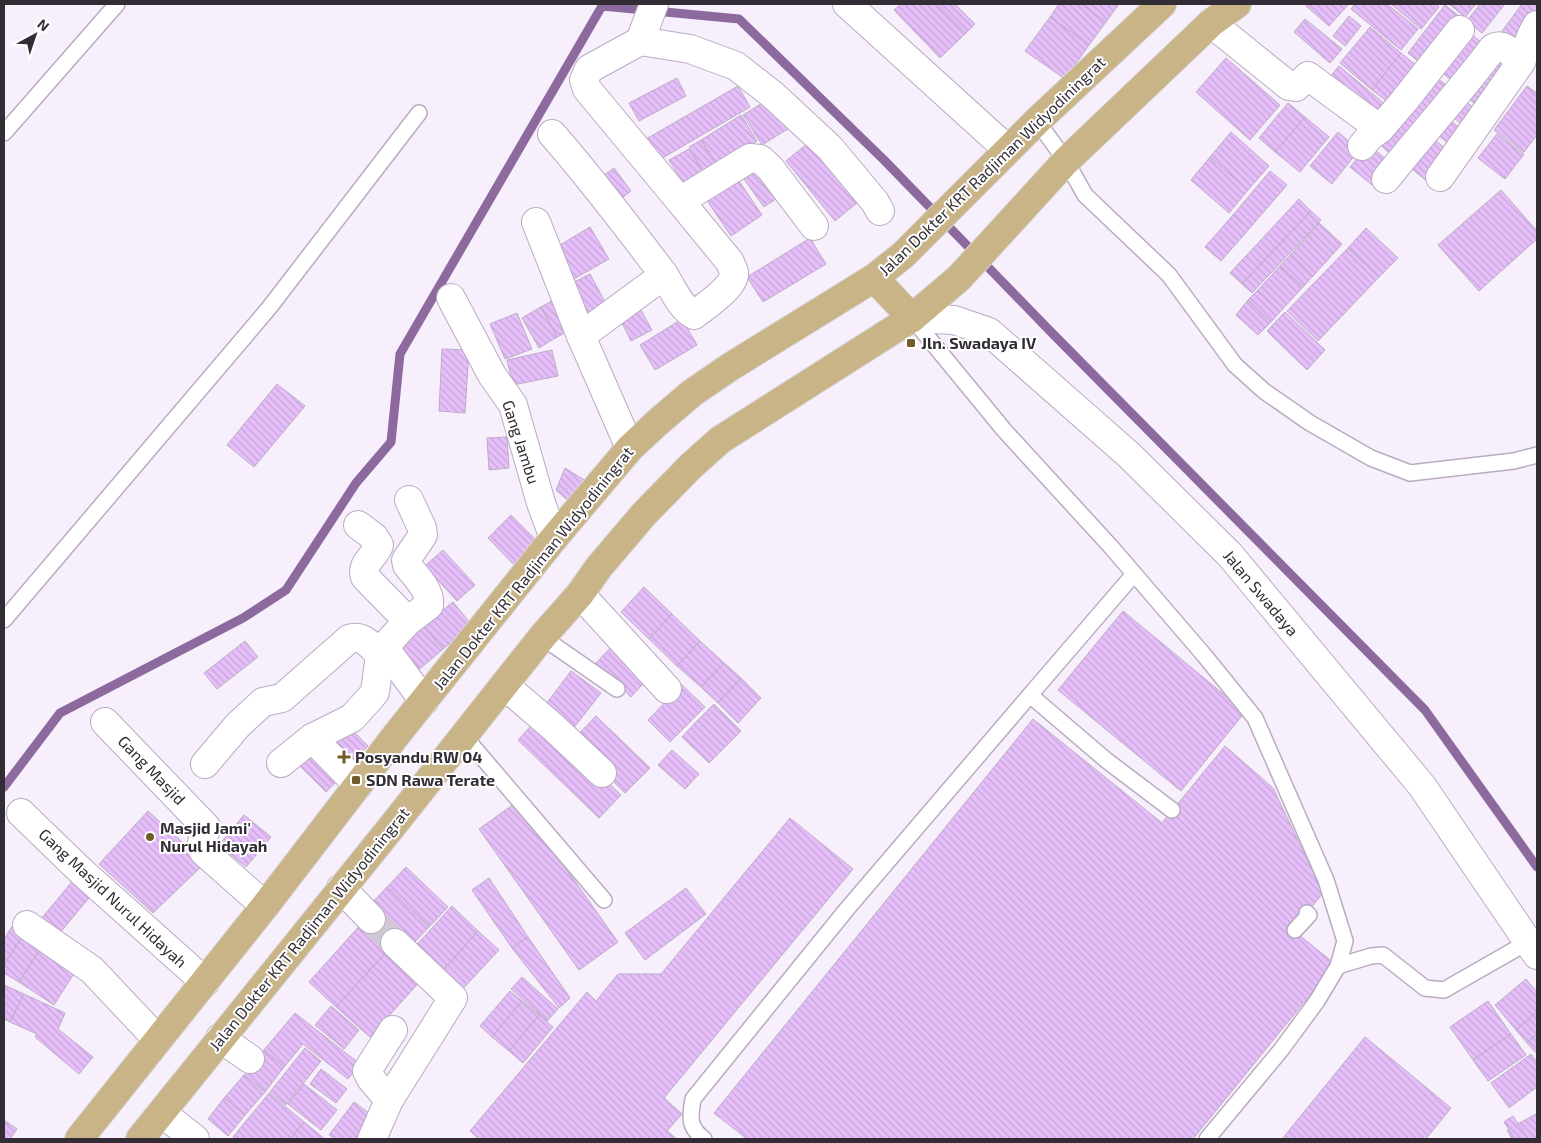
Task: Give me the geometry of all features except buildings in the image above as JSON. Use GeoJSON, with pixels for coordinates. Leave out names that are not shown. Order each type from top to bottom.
{"type":"FeatureCollection","features":[{"type":"Feature","properties":{"kind":"main road","name":"Jalan Dokter KRT Radjiman Widyodiningrat"},"geometry":{"type":"LineString","coordinates":[[79,1139],[265,906],[424,700],[554,538],[630,448],[692,394],[730,367],[874,278],[903,255],[1037,121],[1162,4]]}},
{"type":"Feature","properties":{"kind":"main road","name":"Jalan Dokter KRT Radjiman Widyodiningrat"},"geometry":{"type":"LineString","coordinates":[[140,1139],[542,637],[580,594],[599,566],[644,514],[720,440],[912,318],[959,278],[1066,161],[1211,22],[1237,4]]}},
{"type":"Feature","properties":{"kind":"main road"},"geometry":{"type":"LineString","coordinates":[[874,278],[912,318]]}},
{"type":"Feature","properties":{"kind":"street"},"geometry":{"type":"LineString","coordinates":[[847,4],[999,160]]}},
{"type":"Feature","properties":{"kind":"street"},"geometry":{"type":"LineString","coordinates":[[1211,22],[1289,86],[1296,87],[1308,76],[1371,137],[1460,30]]}},
{"type":"Feature","properties":{"kind":"street"},"geometry":{"type":"LineString","coordinates":[[552,134],[593,181],[664,275],[687,311],[694,315],[733,282],[734,274],[730,262],[587,89],[584,80],[589,69],[647,23],[690,49],[736,66],[774,96],[830,148],[875,202],[880,211]]}},
{"type":"Feature","properties":{"kind":"street"},"geometry":{"type":"LineString","coordinates":[[1440,177],[1521,62],[1537,25]]}},
{"type":"Feature","properties":{"kind":"street"},"geometry":{"type":"LineString","coordinates":[[1386,179],[1424,131],[1465,86],[1493,48],[1498,45],[1503,46],[1521,62]]}},
{"type":"Feature","properties":{"kind":"street"},"geometry":{"type":"LineString","coordinates":[[680,201],[750,158],[760,159],[785,186],[814,226]]}},
{"type":"Feature","properties":{"kind":"street"},"geometry":{"type":"LineString","coordinates":[[536,222],[581,336],[630,448]]}},
{"type":"Feature","properties":{"kind":"street"},"geometry":{"type":"LineString","coordinates":[[581,336],[664,275]]}},
{"type":"Feature","properties":{"kind":"street","name":"Gang Jambu"},"geometry":{"type":"LineString","coordinates":[[450,298],[492,375],[513,405],[541,503],[554,538]]}},
{"type":"Feature","properties":{"kind":"street","name":"Jalan Swadaya"},"geometry":{"type":"LineString","coordinates":[[912,318],[954,320],[989,332],[1129,455],[1230,555],[1422,786],[1534,944]]}},
{"type":"Feature","properties":{"kind":"street"},"geometry":{"type":"LineString","coordinates":[[281,762],[312,738],[352,718],[376,692],[382,651],[408,621],[429,605],[430,598],[427,592],[407,565],[406,560],[423,535],[422,528],[409,500]]}},
{"type":"Feature","properties":{"kind":"street"},"geometry":{"type":"LineString","coordinates":[[358,525],[374,537],[379,545],[376,552],[364,566],[363,573],[408,621]]}},
{"type":"Feature","properties":{"kind":"street"},"geometry":{"type":"LineString","coordinates":[[580,594],[667,689]]}},
{"type":"Feature","properties":{"kind":"street"},"geometry":{"type":"LineString","coordinates":[[205,764],[238,725],[263,702],[282,698],[349,640],[355,637],[382,651],[424,700]]}},
{"type":"Feature","properties":{"kind":"street"},"geometry":{"type":"LineString","coordinates":[[504,686],[553,727],[602,773]]}},
{"type":"Feature","properties":{"kind":"street","name":"Gang Masjid"},"geometry":{"type":"LineString","coordinates":[[106,722],[206,827],[201,847],[204,852],[265,906]]}},
{"type":"Feature","properties":{"kind":"street"},"geometry":{"type":"LineString","coordinates":[[312,738],[358,785]]}},
{"type":"Feature","properties":{"kind":"street","name":"Gang Masjid Nurul Hidayah"},"geometry":{"type":"LineString","coordinates":[[21,813],[82,872],[205,982]]}},
{"type":"Feature","properties":{"kind":"street"},"geometry":{"type":"LineString","coordinates":[[341,888],[371,919]]}},
{"type":"Feature","properties":{"kind":"street"},"geometry":{"type":"LineString","coordinates":[[27,925],[92,970],[158,1040]]}},
{"type":"Feature","properties":{"kind":"street"},"geometry":{"type":"LineString","coordinates":[[372,1139],[389,1100],[453,998],[395,943]]}},
{"type":"Feature","properties":{"kind":"street"},"geometry":{"type":"LineString","coordinates":[[389,1100],[371,1079],[367,1071],[393,1030]]}},
{"type":"Feature","properties":{"kind":"street"},"geometry":{"type":"LineString","coordinates":[[220,1038],[250,1059]]}},
{"type":"Feature","properties":{"kind":"street"},"geometry":{"type":"LineString","coordinates":[[162,1113],[194,1139]]}},
{"type":"Feature","properties":{"kind":"lane"},"geometry":{"type":"LineString","coordinates":[[4,133],[117,4]]}},
{"type":"Feature","properties":{"kind":"lane"},"geometry":{"type":"LineString","coordinates":[[4,620],[268,308],[419,113]]}},
{"type":"Feature","properties":{"kind":"lane"},"geometry":{"type":"LineString","coordinates":[[1037,121],[1066,161],[1085,195],[1169,274],[1235,365],[1264,391],[1310,423],[1371,458],[1410,473],[1514,461],[1537,455]]}},
{"type":"Feature","properties":{"kind":"lane"},"geometry":{"type":"LineString","coordinates":[[912,318],[1004,430],[1134,574],[1255,718],[1326,880],[1345,941],[1338,966],[1317,1001],[1281,1050],[1208,1139]]}},
{"type":"Feature","properties":{"kind":"lane"},"geometry":{"type":"LineString","coordinates":[[704,1139],[695,1132],[690,1117],[693,1098],[847,909],[1134,574]]}},
{"type":"Feature","properties":{"kind":"lane"},"geometry":{"type":"LineString","coordinates":[[542,637],[617,689]]}},
{"type":"Feature","properties":{"kind":"lane"},"geometry":{"type":"LineString","coordinates":[[1030,695],[1106,760],[1172,810]]}},
{"type":"Feature","properties":{"kind":"lane"},"geometry":{"type":"LineString","coordinates":[[464,736],[604,900]]}},
{"type":"Feature","properties":{"kind":"lane"},"geometry":{"type":"LineString","coordinates":[[1295,930],[1309,915],[1307,913]]}},
{"type":"Feature","properties":{"kind":"lane"},"geometry":{"type":"LineString","coordinates":[[1338,966],[1371,956],[1383,955],[1425,988],[1444,990],[1534,944]]}},
{"type":"Feature","properties":{"kind":"waterway"},"geometry":{"type":"LineString","coordinates":[[4,787],[60,713],[243,618],[286,590],[356,483],[391,442],[400,354],[602,6],[739,19],[884,160],[1053,334],[1425,710],[1537,867]]}},
{"type":"Feature","properties":{"kind":"tunnel"},"geometry":{"type":"LineString","coordinates":[[371,919],[395,943]]}},
{"type":"Feature","properties":{"kind":"place","name":"Jln. Swadaya IV"},"geometry":{"type":"Point","coordinates":[911,343]}},
{"type":"Feature","properties":{"kind":"place","name":"Posyandu RW 04"},"geometry":{"type":"Point","coordinates":[344,757]}},
{"type":"Feature","properties":{"kind":"place","name":"SDN Rawa Terate"},"geometry":{"type":"Point","coordinates":[356,780]}},
{"type":"Feature","properties":{"kind":"place","name":"Masjid Jami' Nurul Hidayah"},"geometry":{"type":"Point","coordinates":[150,837]}}]}
